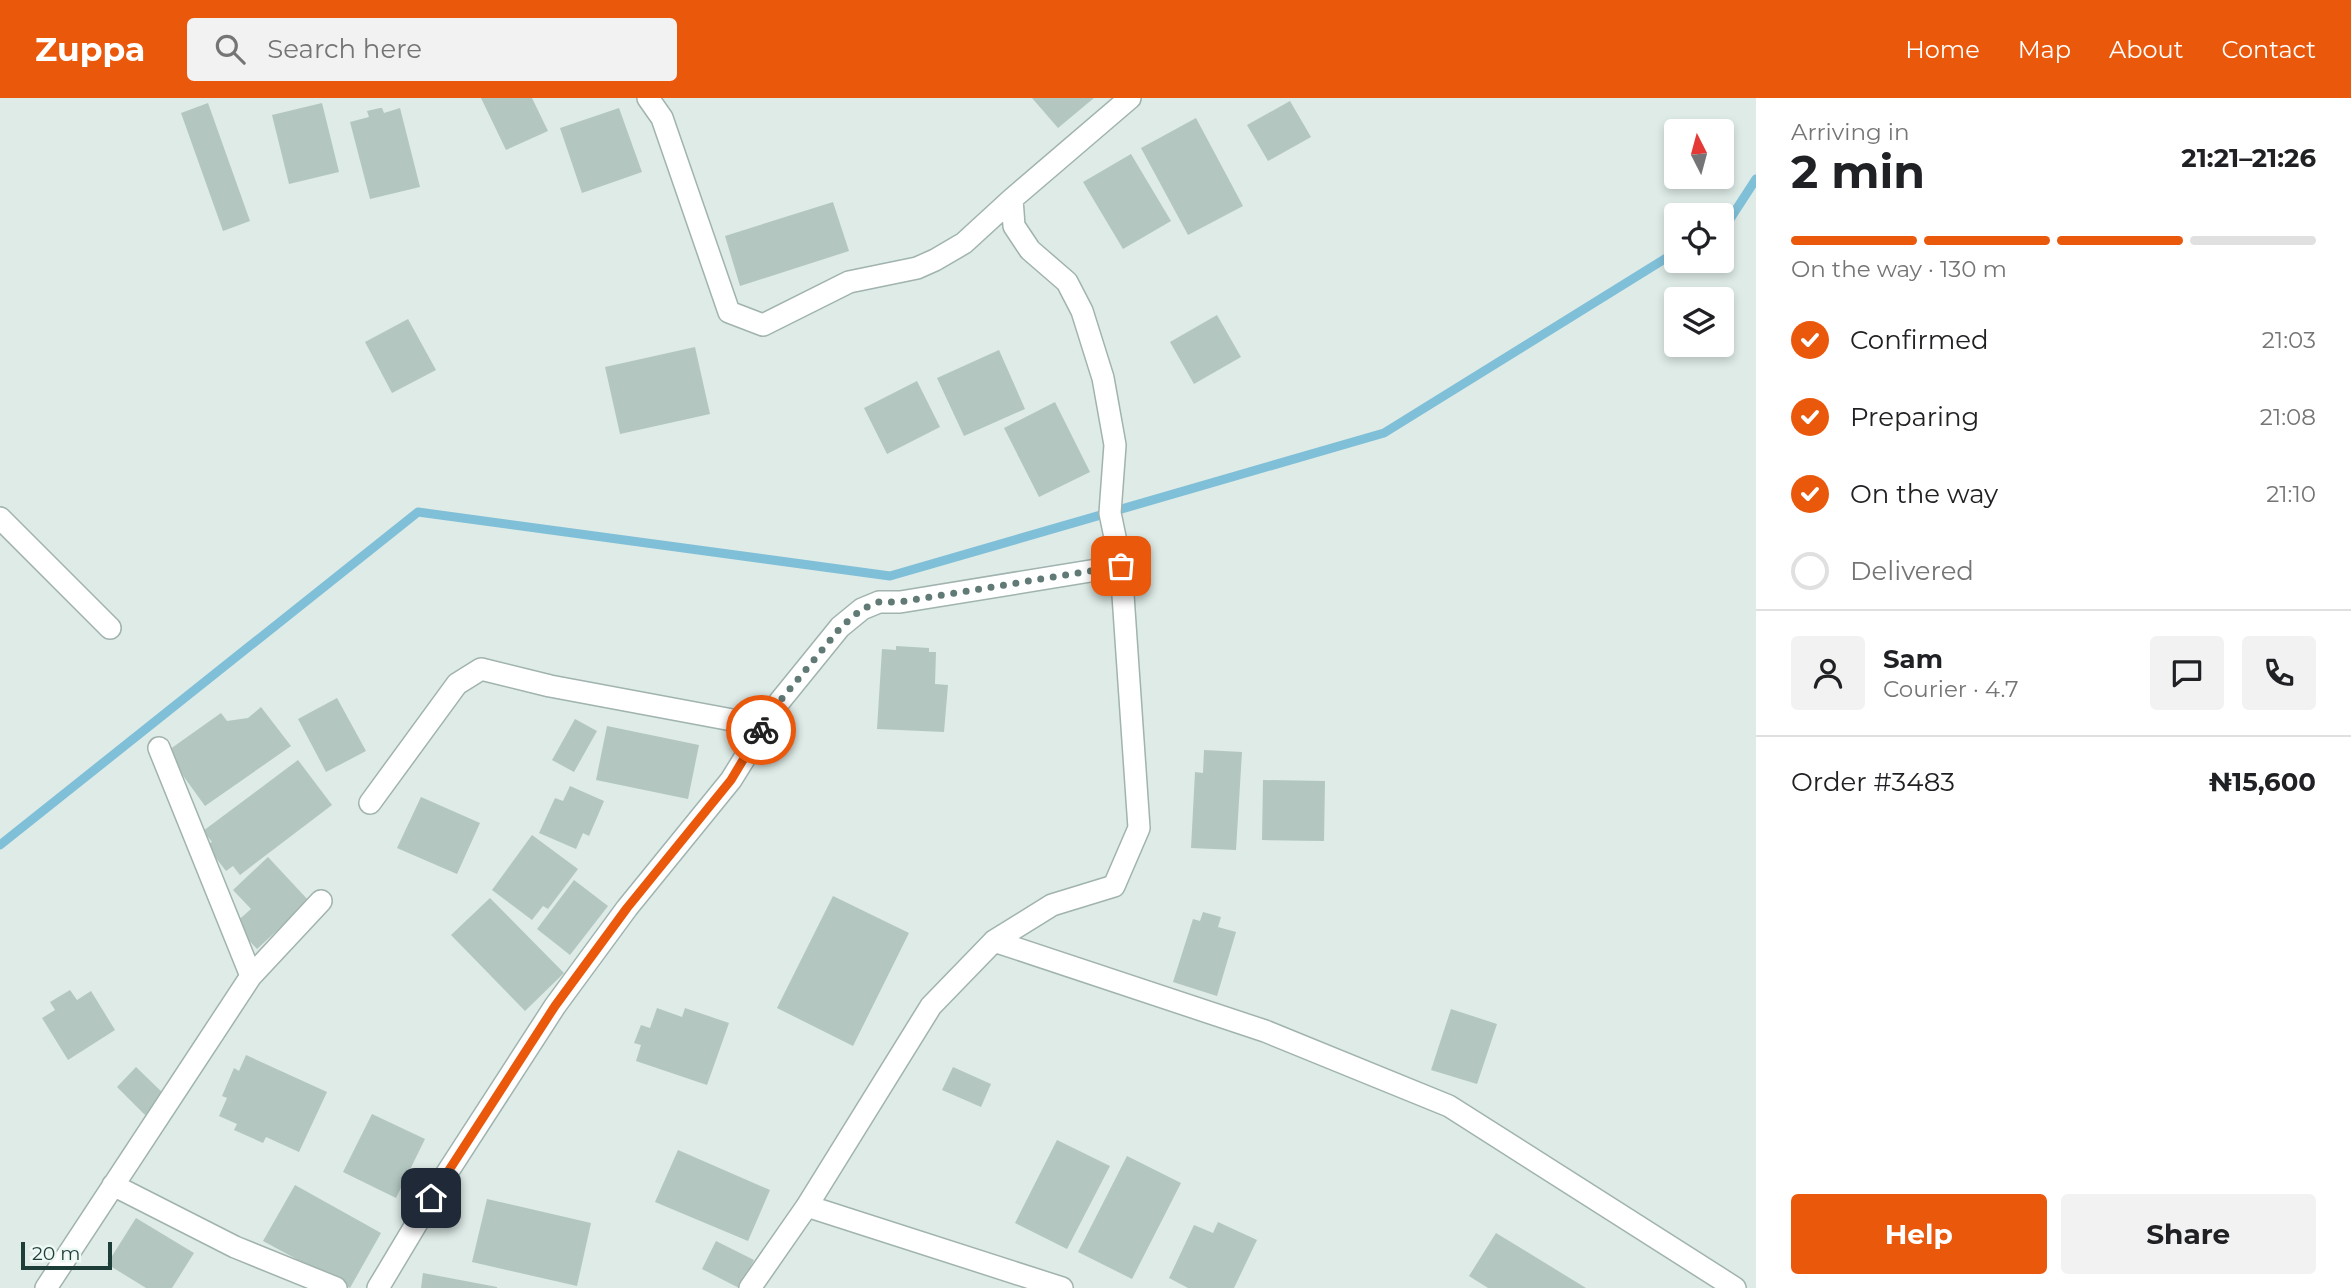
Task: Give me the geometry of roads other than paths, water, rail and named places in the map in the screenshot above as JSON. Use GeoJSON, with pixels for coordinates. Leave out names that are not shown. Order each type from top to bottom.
{"type":"FeatureCollection","features":[{"type":"Feature","properties":{"kind":"street"},"geometry":{"type":"LineString","coordinates":[[648,98],[662,118],[729,312],[763,326],[849,282],[917,268],[964,243],[1130,98]]}},
{"type":"Feature","properties":{"kind":"street"},"geometry":{"type":"LineString","coordinates":[[750,1288],[807,1206],[931,1006],[994,941],[1052,905],[1114,886],[1139,828],[1121,566],[1110,513],[1115,445],[1103,378],[1082,311],[1067,282],[1030,250],[1014,226],[1012,199]]}},
{"type":"Feature","properties":{"kind":"street"},"geometry":{"type":"LineString","coordinates":[[0,518],[110,628]]}},
{"type":"Feature","properties":{"kind":"street"},"geometry":{"type":"LineString","coordinates":[[378,1288],[444,1176],[555,1006],[627,908],[731,780],[780,701],[832,638],[862,609],[879,602],[900,602],[1121,566]]}},
{"type":"Feature","properties":{"kind":"street"},"geometry":{"type":"LineString","coordinates":[[370,803],[457,684],[481,669],[550,686],[764,726]]}},
{"type":"Feature","properties":{"kind":"street"},"geometry":{"type":"LineString","coordinates":[[159,748],[251,976]]}},
{"type":"Feature","properties":{"kind":"street"},"geometry":{"type":"LineString","coordinates":[[47,1288],[251,976],[321,901]]}},
{"type":"Feature","properties":{"kind":"street"},"geometry":{"type":"LineString","coordinates":[[994,941],[1265,1031],[1449,1106],[1735,1288]]}},
{"type":"Feature","properties":{"kind":"street"},"geometry":{"type":"LineString","coordinates":[[114,1185],[235,1247],[335,1288]]}},
{"type":"Feature","properties":{"kind":"street"},"geometry":{"type":"LineString","coordinates":[[807,1206],[1062,1288]]}},
{"type":"Feature","properties":{"kind":"waterway"},"geometry":{"type":"LineString","coordinates":[[1734,213],[1756,179]]}},
{"type":"Feature","properties":{"kind":"waterway"},"geometry":{"type":"LineString","coordinates":[[0,845],[418,512],[890,576],[1384,433],[1664,259]]}}]}
